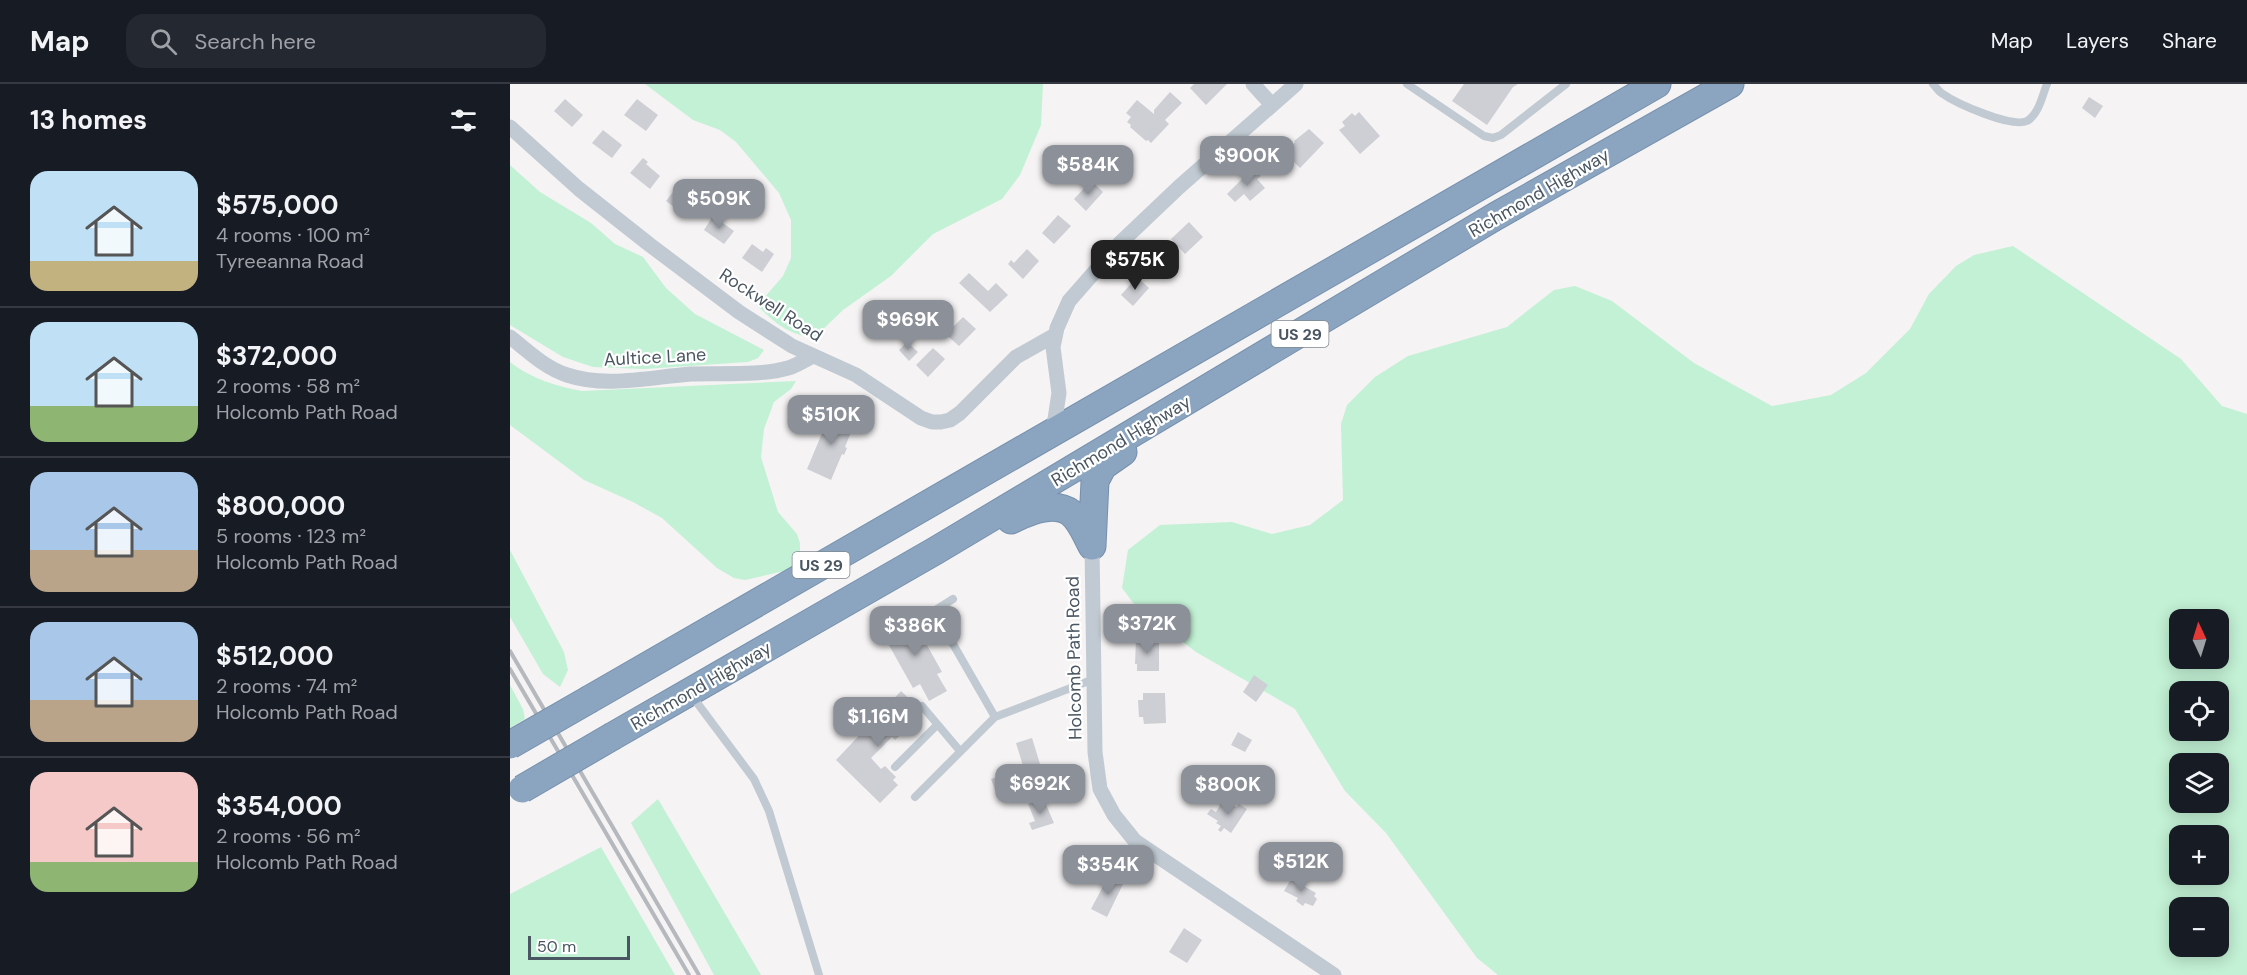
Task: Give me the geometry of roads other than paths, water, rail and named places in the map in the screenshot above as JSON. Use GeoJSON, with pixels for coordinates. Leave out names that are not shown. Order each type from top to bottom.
{"type":"FeatureCollection","features":[{"type":"Feature","properties":{"kind":"highway","name":"Richmond Highway"},"geometry":{"type":"LineString","coordinates":[[510,745],[1657,84]]}},
{"type":"Feature","properties":{"kind":"highway","name":"Richmond Highway"},"geometry":{"type":"LineString","coordinates":[[516,792],[935,551],[1496,216],[1730,84]]}},
{"type":"Feature","properties":{"kind":"highway"},"geometry":{"type":"LineString","coordinates":[[1092,546],[1095,481],[1102,466],[1109,460],[1419,277],[1574,173]]}},
{"type":"Feature","properties":{"kind":"highway"},"geometry":{"type":"LineString","coordinates":[[935,551],[1026,513],[1048,508],[1070,512],[1081,525],[1092,546]]}},
{"type":"Feature","properties":{"kind":"street"},"geometry":{"type":"LineString","coordinates":[[1253,84],[1272,105]]}},
{"type":"Feature","properties":{"kind":"street"},"geometry":{"type":"LineString","coordinates":[[1053,432],[1059,393],[1053,355],[1055,335],[1060,318],[1070,301],[1098,266],[1179,187],[1296,84]]}},
{"type":"Feature","properties":{"kind":"street","name":"Rockwell Road"},"geometry":{"type":"LineString","coordinates":[[510,127],[579,189],[739,312],[792,346],[856,375],[921,418],[932,422],[950,420],[960,413],[1016,357],[1055,335]]}},
{"type":"Feature","properties":{"kind":"street","name":"Aultice Lane"},"geometry":{"type":"LineString","coordinates":[[510,337],[547,365],[566,375],[588,381],[771,371],[789,368],[813,356]]}},
{"type":"Feature","properties":{"kind":"street","name":"Holcomb Path Road"},"geometry":{"type":"LineString","coordinates":[[1092,546],[1095,752],[1100,789],[1114,815],[1135,841],[1334,975]]}},
{"type":"Feature","properties":{"kind":"lane"},"geometry":{"type":"LineString","coordinates":[[1407,84],[1484,136],[1493,138],[1501,135],[1566,84]]}},
{"type":"Feature","properties":{"kind":"lane"},"geometry":{"type":"LineString","coordinates":[[1933,84],[1942,94],[2000,120],[2016,124],[2033,116],[2047,84]]}},
{"type":"Feature","properties":{"kind":"lane"},"geometry":{"type":"LineString","coordinates":[[953,599],[934,611],[995,717]]}},
{"type":"Feature","properties":{"kind":"lane"},"geometry":{"type":"LineString","coordinates":[[915,797],[995,717],[1094,679]]}},
{"type":"Feature","properties":{"kind":"lane"},"geometry":{"type":"LineString","coordinates":[[690,692],[759,787],[769,811],[819,975]]}},
{"type":"Feature","properties":{"kind":"lane"},"geometry":{"type":"LineString","coordinates":[[922,706],[960,751]]}},
{"type":"Feature","properties":{"kind":"lane"},"geometry":{"type":"LineString","coordinates":[[895,767],[937,725]]}},
{"type":"Feature","properties":{"kind":"railway"},"geometry":{"type":"LineString","coordinates":[[510,651],[699,975]]}},
{"type":"Feature","properties":{"kind":"railway"},"geometry":{"type":"LineString","coordinates":[[510,669],[689,975]]}}]}
